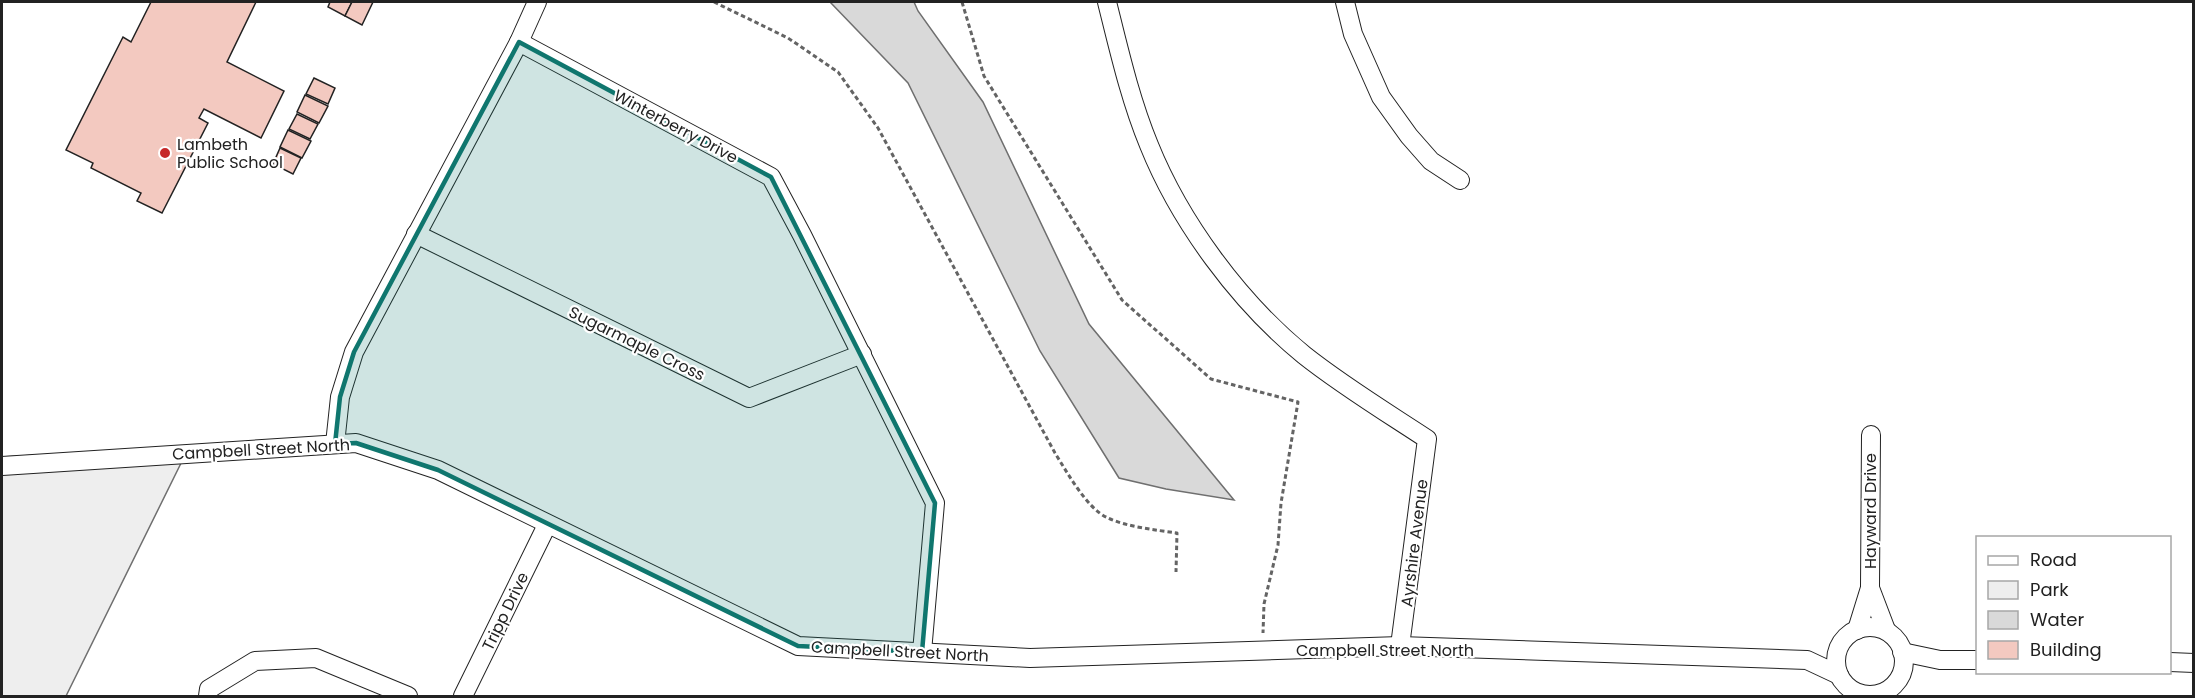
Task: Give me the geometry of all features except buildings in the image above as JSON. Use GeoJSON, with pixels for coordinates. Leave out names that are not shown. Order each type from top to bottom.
{"type":"FeatureCollection","features":[{"type":"Feature","properties":{"kind":"street"},"geometry":{"type":"LineString","coordinates":[[335,444],[340,397],[354,352],[519,42],[537,2]]}},
{"type":"Feature","properties":{"kind":"street","name":"Ayrshire Avenue"},"geometry":{"type":"LineString","coordinates":[[1107,2],[1133,99],[1149,145],[1168,188],[1196,236],[1255,309],[1302,353],[1343,384],[1427,439],[1400,646]]}},
{"type":"Feature","properties":{"kind":"street"},"geometry":{"type":"LineString","coordinates":[[1345,2],[1353,34],[1381,97],[1408,136],[1431,161],[1461,180]]}},
{"type":"Feature","properties":{"kind":"street","name":"Winterberry Drive"},"geometry":{"type":"LineString","coordinates":[[519,42],[771,177],[935,503],[922,652]]}},
{"type":"Feature","properties":{"kind":"street","name":"Sugarmaple Cross"},"geometry":{"type":"LineString","coordinates":[[416,234],[749,398],[862,354]]}},
{"type":"Feature","properties":{"kind":"street","name":"Hayward Drive"},"geometry":{"type":"LineString","coordinates":[[1857,630],[1870,588],[1871,435]]}},
{"type":"Feature","properties":{"kind":"street","name":"Campbell Street North"},"geometry":{"type":"LineString","coordinates":[[2,466],[356,443],[438,470],[798,646],[1030,658],[1400,646],[1807,660],[1839,675]]}},
{"type":"Feature","properties":{"kind":"street","name":"Tripp Drive"},"geometry":{"type":"LineString","coordinates":[[464,696],[547,525]]}},
{"type":"Feature","properties":{"kind":"street","name":"Hayward Drive"},"geometry":{"type":"LineString","coordinates":[[1870,588],[1886,630]]}},
{"type":"Feature","properties":{"kind":"street"},"geometry":{"type":"LineString","coordinates":[[1875,627],[1886,630],[1895,637],[1901,647],[1903,670],[1901,674],[1891,688],[1875,694],[1859,694],[1849,689],[1839,675],[1835,660],[1839,646],[1844,639],[1857,630],[1875,627]]}},
{"type":"Feature","properties":{"kind":"street","name":"Campbell Street North"},"geometry":{"type":"LineString","coordinates":[[1807,660],[1839,646]]}},
{"type":"Feature","properties":{"kind":"street"},"geometry":{"type":"LineString","coordinates":[[1902,652],[1940,660],[1976,660]]}},
{"type":"Feature","properties":{"kind":"street"},"geometry":{"type":"LineString","coordinates":[[208,696],[209,689],[255,661],[316,658],[408,696]]}},
{"type":"Feature","properties":{"kind":"street"},"geometry":{"type":"LineString","coordinates":[[1901,674],[1940,660]]}},
{"type":"Feature","properties":{"kind":"street"},"geometry":{"type":"LineString","coordinates":[[2171,663],[2193,663]]}},
{"type":"Feature","properties":{"kind":"path"},"geometry":{"type":"LineString","coordinates":[[714,2],[788,38],[838,72],[878,128],[1055,453],[1084,498],[1106,518],[1154,530],[1177,533],[1176,572]]}},
{"type":"Feature","properties":{"kind":"path"},"geometry":{"type":"LineString","coordinates":[[962,2],[984,76],[1122,300],[1211,379],[1298,402],[1281,503],[1278,545],[1264,604],[1263,651]]}},
{"type":"Feature","properties":{"kind":"highlighted area"},"geometry":{"type":"Polygon","coordinates":[[[519,42],[771,177],[935,503],[922,652],[798,646],[438,470],[356,443],[335,444],[340,397],[354,352],[519,42]]]}},
{"type":"Feature","properties":{"kind":"green space"},"geometry":{"type":"Polygon","coordinates":[[[189,447],[66,696],[2,696],[2,457],[189,447]]]}},
{"type":"Feature","properties":{"kind":"water"},"geometry":{"type":"Polygon","coordinates":[[[830,2],[914,2],[918,11],[983,102],[1089,324],[1234,500],[1166,489],[1119,478],[1040,351],[908,83],[830,2]]]}},
{"type":"Feature","properties":{"kind":"place","name":"Lambeth Public School"},"geometry":{"type":"Point","coordinates":[165,153]}}]}
